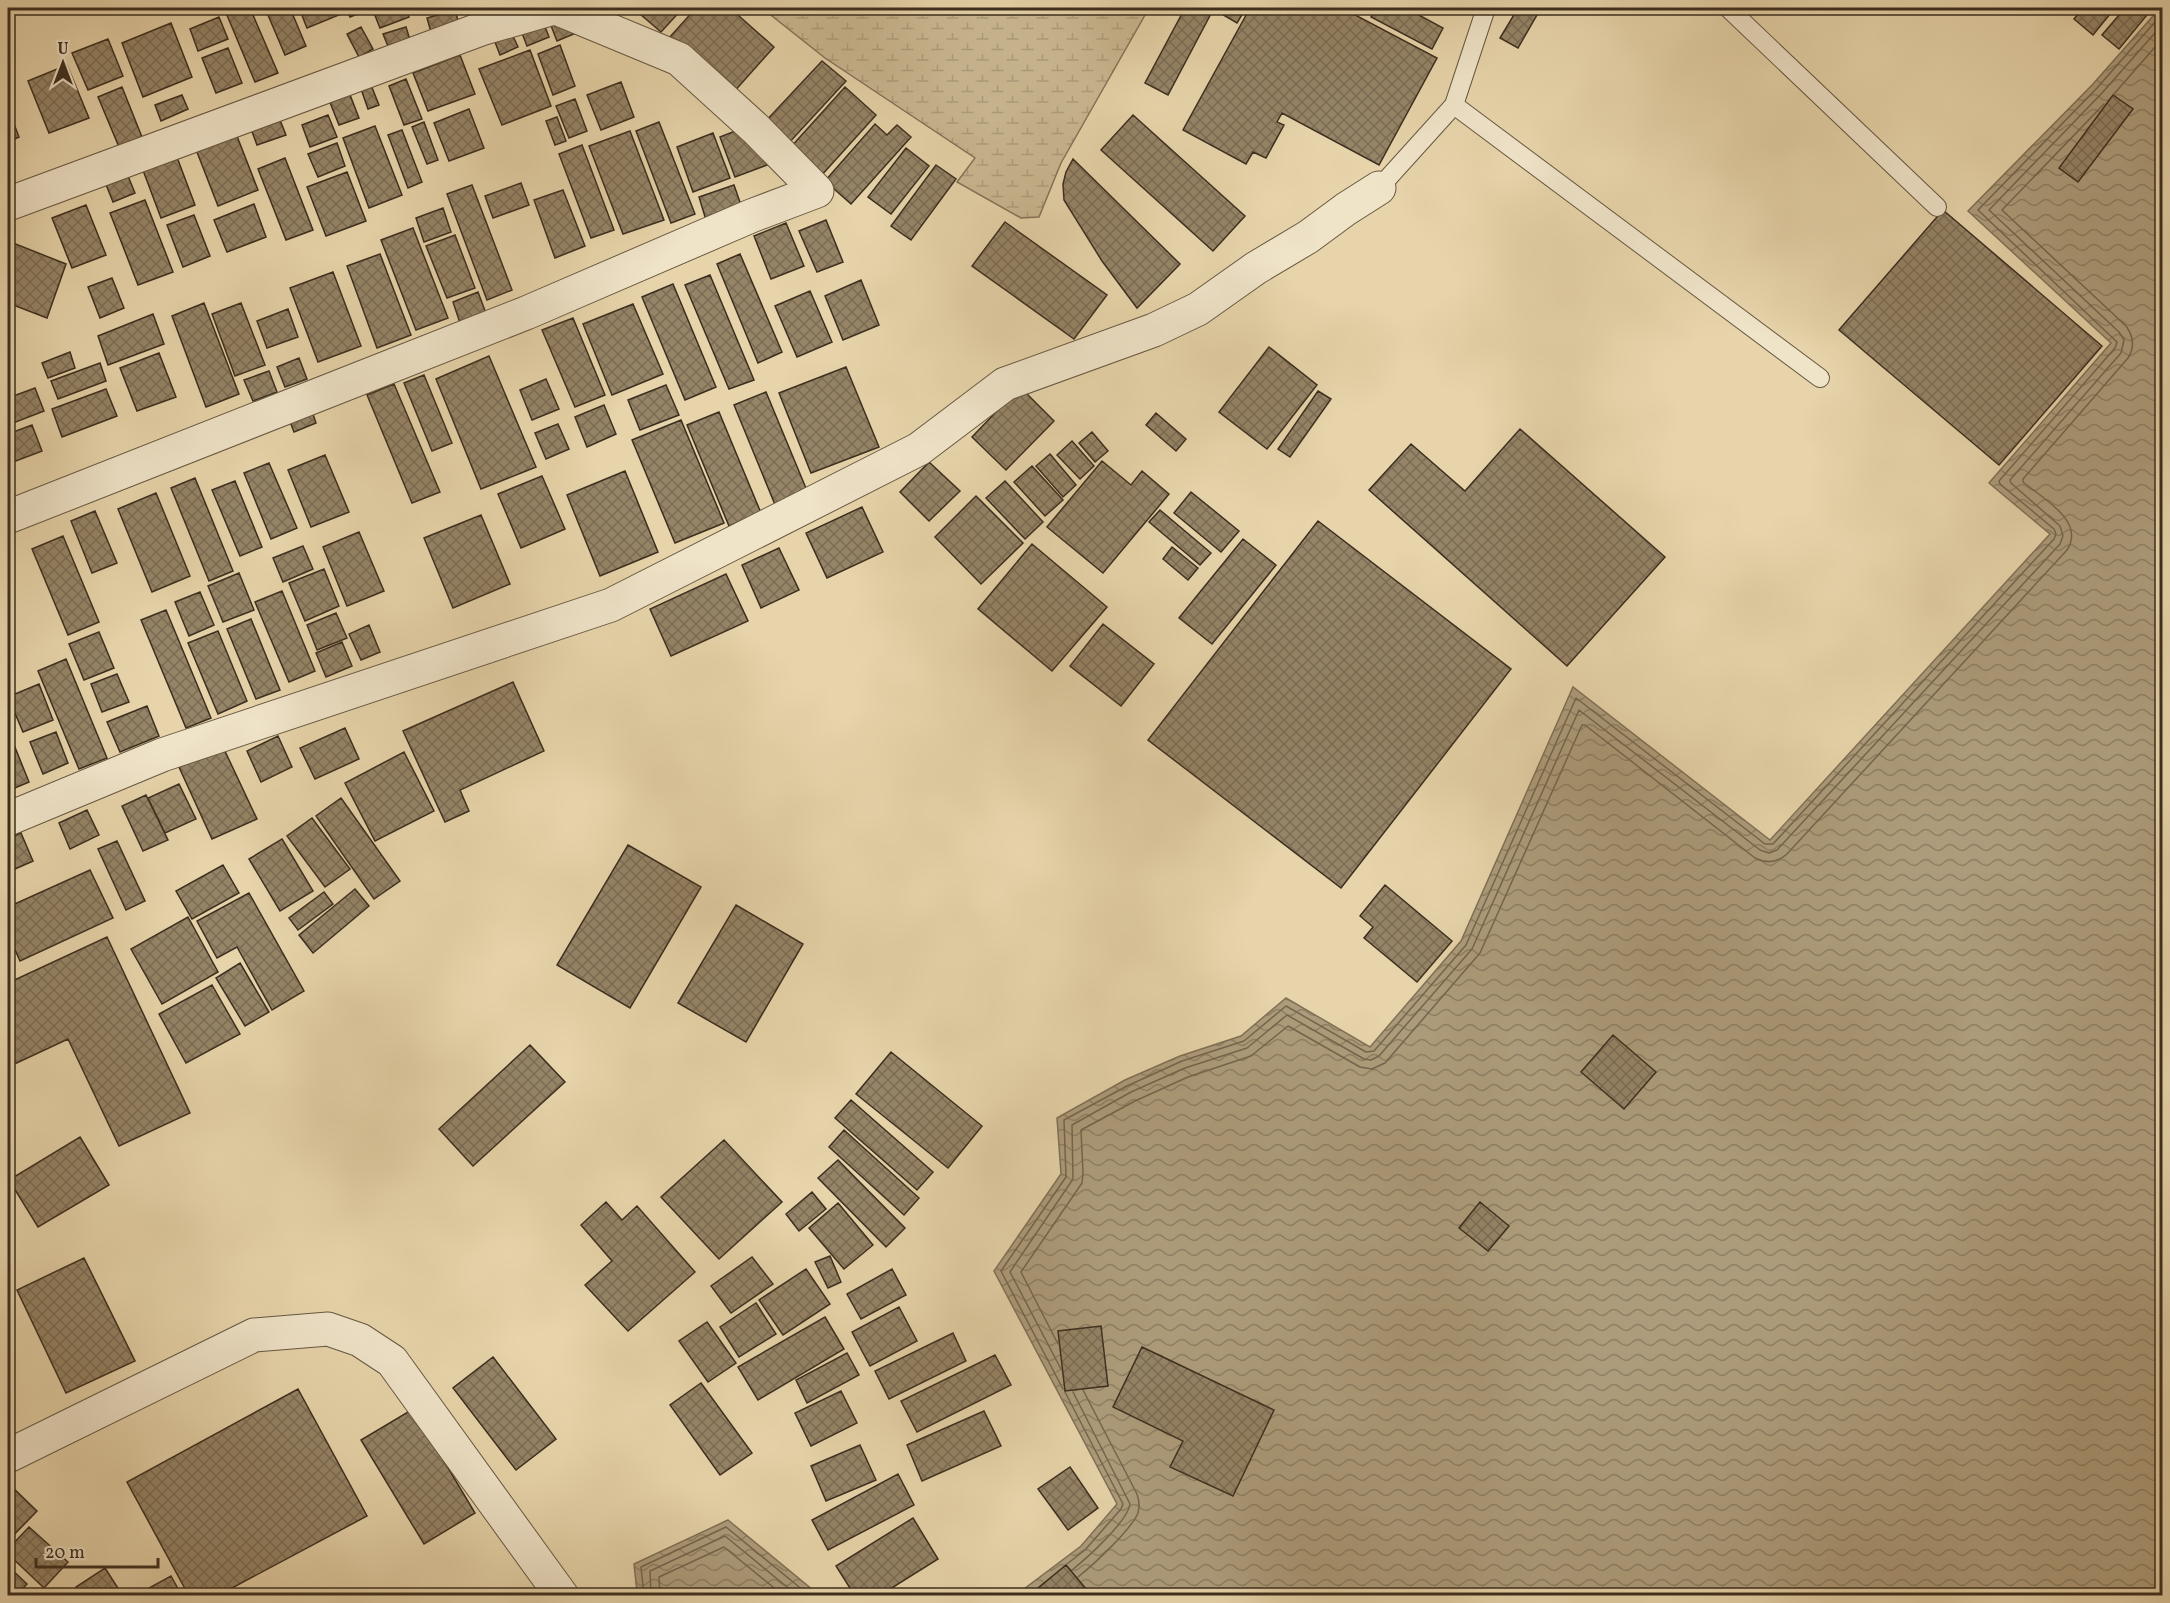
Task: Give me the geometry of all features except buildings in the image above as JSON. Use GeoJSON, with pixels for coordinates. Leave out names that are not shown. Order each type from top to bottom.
{"type":"FeatureCollection","features":[{"type":"Feature","properties":{"kind":"street"},"geometry":{"type":"LineString","coordinates":[[8,204],[481,29],[555,8],[679,59],[756,129],[818,191],[751,216],[526,313],[8,517]]}},
{"type":"Feature","properties":{"kind":"street"},"geometry":{"type":"LineString","coordinates":[[8,819],[162,755],[611,605],[919,449],[1005,384],[1154,330],[1198,309],[1256,268],[1308,237],[1379,188]]}},
{"type":"Feature","properties":{"kind":"street"},"geometry":{"type":"LineString","coordinates":[[8,1456],[254,1335],[328,1329],[360,1340],[392,1361],[562,1596]]}},
{"type":"Feature","properties":{"kind":"lane"},"geometry":{"type":"LineString","coordinates":[[1379,188],[1454,105],[1486,8]]}},
{"type":"Feature","properties":{"kind":"lane"},"geometry":{"type":"LineString","coordinates":[[1728,8],[1937,207]]}},
{"type":"Feature","properties":{"kind":"lane"},"geometry":{"type":"LineString","coordinates":[[1454,105],[1820,378]]}},
{"type":"Feature","properties":{"kind":"green space"},"geometry":{"type":"Polygon","coordinates":[[[762,8],[1149,8],[1061,163],[1039,217],[1021,218],[957,182],[975,158],[825,58],[762,8]]]}},
{"type":"Feature","properties":{"kind":"water"},"geometry":{"type":"Polygon","coordinates":[[[2162,8],[2162,1595],[1016,1595],[1081,1546],[1117,1504],[994,1271],[1061,1174],[1057,1118],[1125,1080],[1180,1056],[1241,1036],[1286,998],[1370,1047],[1461,941],[1573,687],[1770,840],[2050,534],[1989,483],[2111,343],[1968,211],[2093,84],[2162,8]]]}},
{"type":"Feature","properties":{"kind":"water"},"geometry":{"type":"Polygon","coordinates":[[[728,1520],[819,1595],[640,1596],[637,1592],[634,1564],[728,1520]]]}}]}
